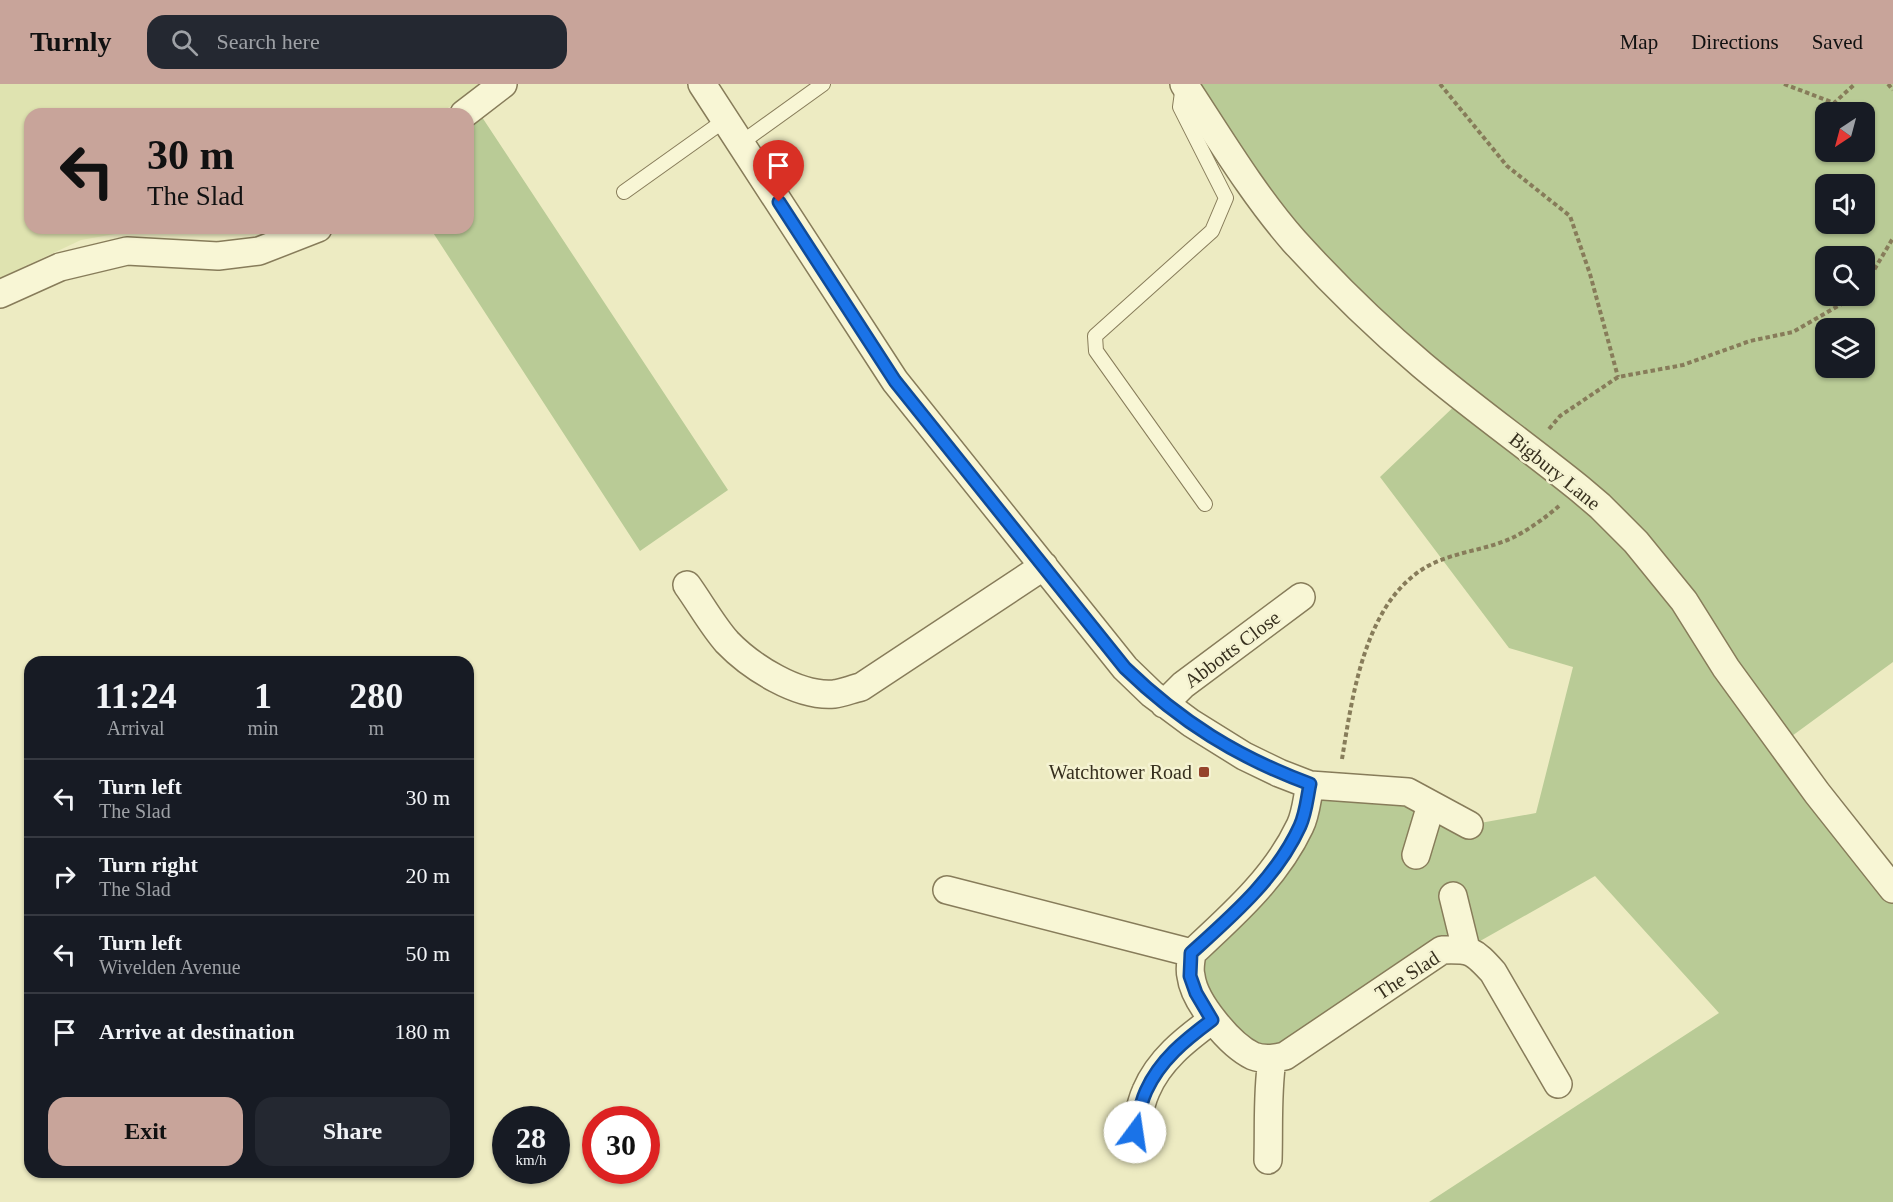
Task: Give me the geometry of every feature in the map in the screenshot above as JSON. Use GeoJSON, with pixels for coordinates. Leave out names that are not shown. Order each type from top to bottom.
{"type":"FeatureCollection","features":[{"type":"Feature","properties":{"kind":"street"},"geometry":{"type":"LineString","coordinates":[[472,108],[503,84]]}},
{"type":"Feature","properties":{"kind":"street"},"geometry":{"type":"LineString","coordinates":[[702,84],[895,381],[1125,668],[1164,704],[1191,723],[1244,756],[1280,773],[1310,784],[1408,792],[1469,825]]}},
{"type":"Feature","properties":{"kind":"street","name":"Bigbury Lane"},"geometry":{"type":"LineString","coordinates":[[1184,84],[1242,173],[1293,239],[1322,271],[1421,364],[1580,489],[1636,542],[1684,601],[1726,668],[1817,793],[1893,889]]}},
{"type":"Feature","properties":{"kind":"street"},"geometry":{"type":"LineString","coordinates":[[0,294],[60,267],[127,251],[218,256],[259,251],[303,234]]}},
{"type":"Feature","properties":{"kind":"street"},"geometry":{"type":"LineString","coordinates":[[687,585],[727,641],[747,660],[770,675],[805,691],[834,694],[861,687],[1044,566]]}},
{"type":"Feature","properties":{"kind":"street","name":"Abbotts Close"},"geometry":{"type":"LineString","coordinates":[[1164,704],[1183,685],[1302,597]]}},
{"type":"Feature","properties":{"kind":"street"},"geometry":{"type":"LineString","coordinates":[[1268,1160],[1269,1084],[1272,1060],[1255,1057],[1244,1051],[1212,1020],[1196,993],[1190,976],[1191,953],[1239,909],[1286,852],[1302,824],[1310,784]]}},
{"type":"Feature","properties":{"kind":"street"},"geometry":{"type":"LineString","coordinates":[[1416,855],[1431,805]]}},
{"type":"Feature","properties":{"kind":"street"},"geometry":{"type":"LineString","coordinates":[[947,890],[1191,953]]}},
{"type":"Feature","properties":{"kind":"street"},"geometry":{"type":"LineString","coordinates":[[1453,896],[1466,950]]}},
{"type":"Feature","properties":{"kind":"street","name":"The Slad"},"geometry":{"type":"LineString","coordinates":[[1272,1060],[1285,1056],[1442,950],[1466,950],[1480,958],[1492,972],[1558,1084]]}},
{"type":"Feature","properties":{"kind":"street"},"geometry":{"type":"LineString","coordinates":[[1135,1132],[1146,1092],[1161,1065],[1183,1041],[1212,1020]]}},
{"type":"Feature","properties":{"kind":"lane"},"geometry":{"type":"LineString","coordinates":[[741,142],[823,84]]}},
{"type":"Feature","properties":{"kind":"lane"},"geometry":{"type":"LineString","coordinates":[[1184,84],[1180,107],[1226,198],[1212,231],[1095,336],[1096,351],[1205,504]]}},
{"type":"Feature","properties":{"kind":"lane"},"geometry":{"type":"LineString","coordinates":[[624,192],[725,120]]}},
{"type":"Feature","properties":{"kind":"path"},"geometry":{"type":"LineString","coordinates":[[1440,84],[1507,166],[1570,216],[1590,274],[1617,377]]}},
{"type":"Feature","properties":{"kind":"path"},"geometry":{"type":"LineString","coordinates":[[1784,84],[1834,102],[1855,84]]}},
{"type":"Feature","properties":{"kind":"path"},"geometry":{"type":"LineString","coordinates":[[1888,84],[1893,90]]}},
{"type":"Feature","properties":{"kind":"path"},"geometry":{"type":"LineString","coordinates":[[1875,268],[1893,238]]}},
{"type":"Feature","properties":{"kind":"path"},"geometry":{"type":"LineString","coordinates":[[1530,449],[1560,416],[1617,377],[1683,365],[1750,341],[1793,332],[1838,306]]}},
{"type":"Feature","properties":{"kind":"path"},"geometry":{"type":"LineString","coordinates":[[1337,786],[1350,708],[1364,655],[1375,625],[1387,604],[1420,570],[1437,561],[1513,537],[1549,514],[1580,489]]}},
{"type":"Feature","properties":{"kind":"green space"},"geometry":{"type":"Polygon","coordinates":[[[0,84],[483,84],[448,108],[24,108],[24,234],[115,234],[81,240],[0,278],[0,84]]]}},
{"type":"Feature","properties":{"kind":"green space"},"geometry":{"type":"Polygon","coordinates":[[[1184,84],[1893,84],[1893,662],[1781,744],[1893,889],[1893,1202],[1429,1202],[1719,1013],[1595,876],[1285,1056],[1255,1057],[1190,976],[1239,909],[1310,785],[1408,792],[1469,825],[1536,813],[1573,667],[1509,648],[1380,477],[1463,398],[1359,307],[1184,84]]]}},
{"type":"Feature","properties":{"kind":"green space"},"geometry":{"type":"Polygon","coordinates":[[[474,105],[728,490],[640,551],[434,234],[474,234],[474,108],[472,108],[474,105]]]}},
{"type":"Feature","properties":{"kind":"place","name":"Watchtower Road"},"geometry":{"type":"Point","coordinates":[1204,772]}},
{"type":"Feature","properties":{"kind":"route"},"geometry":{"type":"LineString","coordinates":[[779,202],[895,381],[1125,668],[1164,704],[1218,741],[1280,773],[1310,784],[1302,824],[1286,852],[1239,909],[1191,953],[1190,976],[1196,993],[1212,1020],[1183,1041],[1161,1065],[1146,1092],[1135,1132]]}}]}
